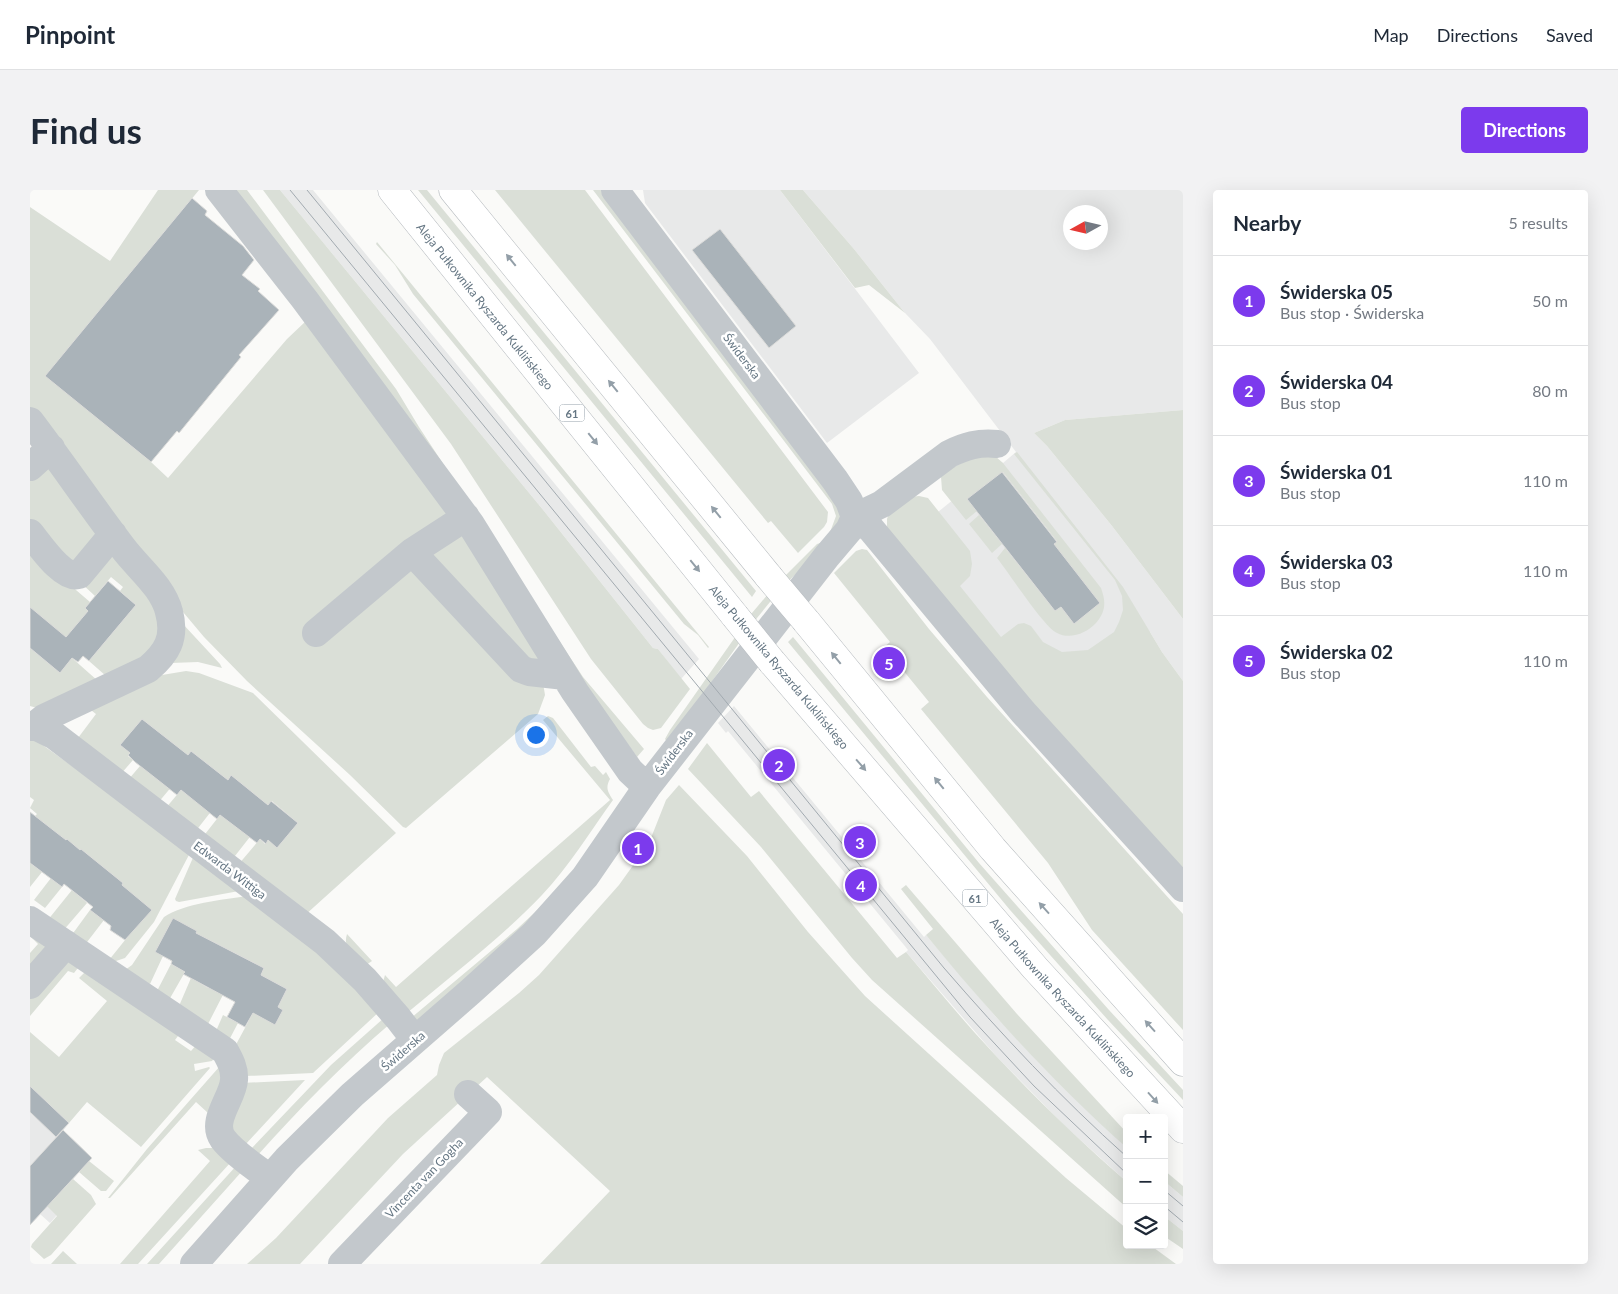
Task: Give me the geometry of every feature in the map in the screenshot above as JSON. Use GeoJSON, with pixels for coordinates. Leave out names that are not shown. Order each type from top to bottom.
{"type":"FeatureCollection","features":[{"type":"Feature","properties":{"kind":"main road","name":"Aleja Pułkownika Ryszarda Kuklińskiego"},"geometry":{"type":"LineString","coordinates":[[380,190],[400,200],[772,662],[1036,968],[1183,1129]]}},
{"type":"Feature","properties":{"kind":"main road"},"geometry":{"type":"LineString","coordinates":[[454,191],[993,849],[1183,1062]]}},
{"type":"Feature","properties":{"kind":"street"},"geometry":{"type":"LineString","coordinates":[[219,190],[305,300],[466,517],[565,676],[630,771],[647,787]]}},
{"type":"Feature","properties":{"kind":"street","name":"Świderska"},"geometry":{"type":"LineString","coordinates":[[194,1264],[287,1159],[352,1095],[534,934],[585,877],[647,787],[849,530],[855,517],[849,501],[835,480],[615,190]]}},
{"type":"Feature","properties":{"kind":"street"},"geometry":{"type":"LineString","coordinates":[[30,421],[113,534],[163,596],[169,612],[171,628],[168,648],[162,657],[148,669],[100,690],[32,724]]}},
{"type":"Feature","properties":{"kind":"street"},"geometry":{"type":"LineString","coordinates":[[997,444],[975,444],[949,454],[882,504],[855,517],[871,529],[1023,712],[1183,888]]}},
{"type":"Feature","properties":{"kind":"street"},"geometry":{"type":"LineString","coordinates":[[30,467],[51,448]]}},
{"type":"Feature","properties":{"kind":"street"},"geometry":{"type":"LineString","coordinates":[[316,633],[412,552],[466,517]]}},
{"type":"Feature","properties":{"kind":"street"},"geometry":{"type":"LineString","coordinates":[[30,534],[61,569],[70,575],[76,576],[113,534]]}},
{"type":"Feature","properties":{"kind":"street"},"geometry":{"type":"LineString","coordinates":[[412,552],[522,669],[529,672],[565,676]]}},
{"type":"Feature","properties":{"kind":"street","name":"Edwarda Wittiga"},"geometry":{"type":"LineString","coordinates":[[32,724],[55,736],[325,942],[365,980],[415,1040]]}},
{"type":"Feature","properties":{"kind":"street"},"geometry":{"type":"LineString","coordinates":[[30,920],[225,1051],[232,1064],[234,1081],[220,1120],[219,1131],[228,1145],[254,1168],[270,1178]]}},
{"type":"Feature","properties":{"kind":"street"},"geometry":{"type":"LineString","coordinates":[[30,985],[66,944]]}},
{"type":"Feature","properties":{"kind":"street","name":"Vincenta van Gogha"},"geometry":{"type":"LineString","coordinates":[[342,1264],[488,1112],[468,1094]]}},
{"type":"Feature","properties":{"kind":"shaded area"},"geometry":{"type":"Polygon","coordinates":[[[158,190],[199,190],[46,376],[168,478],[287,339],[306,321],[397,435],[547,666],[541,671],[545,695],[538,714],[406,828],[247,681],[204,637],[162,587],[30,415],[30,207],[110,261],[158,190]]]}},
{"type":"Feature","properties":{"kind":"shaded area"},"geometry":{"type":"Polygon","coordinates":[[[227,190],[247,190],[396,389],[583,677],[644,749],[637,757],[227,190]]]}},
{"type":"Feature","properties":{"kind":"shaded area"},"geometry":{"type":"Polygon","coordinates":[[[263,190],[280,190],[544,511],[653,648],[658,649],[690,689],[661,728],[653,730],[643,724],[591,659],[451,444],[263,190]]]}},
{"type":"Feature","properties":{"kind":"shaded area"},"geometry":{"type":"Polygon","coordinates":[[[280,190],[313,190],[699,659],[681,679],[658,649],[653,648],[544,511],[280,190]]]}},
{"type":"Feature","properties":{"kind":"shaded area"},"geometry":{"type":"Polygon","coordinates":[[[418,190],[427,190],[756,591],[752,597],[418,190]]]}},
{"type":"Feature","properties":{"kind":"shaded area"},"geometry":{"type":"Polygon","coordinates":[[[495,190],[585,190],[828,512],[827,522],[824,527],[798,553],[771,521],[768,523],[495,190]]]}},
{"type":"Feature","properties":{"kind":"shaded area"},"geometry":{"type":"Polygon","coordinates":[[[593,190],[603,190],[816,465],[842,517],[829,535],[836,516],[832,504],[593,190]]]}},
{"type":"Feature","properties":{"kind":"shaded area"},"geometry":{"type":"Polygon","coordinates":[[[643,190],[780,190],[919,373],[827,443],[645,203],[643,190]]]}},
{"type":"Feature","properties":{"kind":"shaded area"},"geometry":{"type":"Polygon","coordinates":[[[780,190],[803,190],[854,249],[905,313],[869,285],[855,288],[780,190]]]}},
{"type":"Feature","properties":{"kind":"shaded area"},"geometry":{"type":"Polygon","coordinates":[[[803,190],[1183,190],[1183,410],[1065,420],[1034,433],[1047,446],[1112,526],[1183,619],[1183,681],[1150,632],[1059,726],[906,538],[954,499],[990,456],[1003,463],[1016,452],[930,339],[905,313],[854,249],[803,190]]]}},
{"type":"Feature","properties":{"kind":"shaded area"},"geometry":{"type":"Polygon","coordinates":[[[377,242],[709,647],[708,648],[698,635],[684,624],[413,294],[395,265],[376,244],[377,242]]]}},
{"type":"Feature","properties":{"kind":"shaded area"},"geometry":{"type":"Polygon","coordinates":[[[1183,410],[1183,619],[1112,526],[1047,446],[1034,433],[1065,420],[1183,410]]]}},
{"type":"Feature","properties":{"kind":"shaded area"},"geometry":{"type":"Polygon","coordinates":[[[1017,452],[1123,587],[1162,652],[1183,681],[1183,873],[1033,708],[887,529],[889,513],[910,497],[928,498],[970,551],[972,564],[970,576],[960,586],[1001,637],[1018,624],[1024,623],[1031,626],[1043,642],[1062,652],[1088,650],[1114,632],[1123,610],[1122,596],[1115,580],[1014,454],[1017,452]]]}},
{"type":"Feature","properties":{"kind":"shaded area"},"geometry":{"type":"Polygon","coordinates":[[[986,453],[995,456],[1003,463],[1101,588],[1104,598],[1103,610],[1096,623],[1088,630],[1073,636],[1067,636],[1051,629],[1035,611],[997,558],[1005,548],[1055,611],[1061,607],[1074,624],[1100,603],[1054,544],[1057,541],[1003,472],[967,499],[977,511],[966,520],[942,490],[941,477],[962,463],[986,453]]]}},
{"type":"Feature","properties":{"kind":"shaded area"},"geometry":{"type":"Polygon","coordinates":[[[43,460],[103,530],[78,567],[30,525],[30,472],[43,460]]]}},
{"type":"Feature","properties":{"kind":"shaded area"},"geometry":{"type":"Polygon","coordinates":[[[979,515],[1002,544],[992,553],[969,524],[979,515]]]}},
{"type":"Feature","properties":{"kind":"shaded area"},"geometry":{"type":"Polygon","coordinates":[[[30,540],[62,578],[90,602],[85,608],[88,611],[64,640],[30,607],[30,540]]]}},
{"type":"Feature","properties":{"kind":"shaded area"},"geometry":{"type":"Polygon","coordinates":[[[820,543],[825,544],[779,591],[757,618],[668,743],[665,739],[670,730],[752,613],[774,587],[820,543]]]}},
{"type":"Feature","properties":{"kind":"shaded area"},"geometry":{"type":"Polygon","coordinates":[[[115,545],[164,612],[157,651],[106,676],[89,661],[136,605],[120,591],[123,587],[111,577],[95,596],[80,582],[115,545]]]}},
{"type":"Feature","properties":{"kind":"shaded area"},"geometry":{"type":"Polygon","coordinates":[[[867,550],[929,629],[987,697],[1183,914],[1183,1030],[1092,930],[1048,863],[921,709],[929,702],[884,647],[890,642],[834,573],[856,551],[867,550]]]}},
{"type":"Feature","properties":{"kind":"shaded area"},"geometry":{"type":"Polygon","coordinates":[[[182,623],[222,668],[198,662],[171,663],[182,623]]]}},
{"type":"Feature","properties":{"kind":"shaded area"},"geometry":{"type":"Polygon","coordinates":[[[793,637],[979,863],[1109,1010],[1183,1090],[1183,1100],[1108,1020],[1010,910],[788,642],[793,637]]]}},
{"type":"Feature","properties":{"kind":"shaded area"},"geometry":{"type":"Polygon","coordinates":[[[30,648],[60,673],[72,658],[98,681],[37,708],[30,706],[30,648]]]}},
{"type":"Feature","properties":{"kind":"shaded area"},"geometry":{"type":"Polygon","coordinates":[[[186,671],[199,673],[253,693],[396,833],[304,916],[238,865],[260,839],[265,844],[268,840],[277,848],[298,823],[272,801],[268,805],[231,775],[228,780],[191,751],[188,755],[142,719],[120,745],[130,753],[128,756],[133,760],[120,775],[78,738],[96,714],[87,707],[150,677],[186,671]]]}},
{"type":"Feature","properties":{"kind":"shaded area"},"geometry":{"type":"Polygon","coordinates":[[[734,706],[924,937],[926,935],[996,1017],[1045,1069],[1123,1144],[1123,1178],[1066,1127],[997,1057],[906,952],[908,950],[904,945],[728,731],[726,733],[718,723],[734,706]]]}},
{"type":"Feature","properties":{"kind":"shaded area"},"geometry":{"type":"Polygon","coordinates":[[[548,716],[553,718],[591,767],[595,766],[603,775],[606,772],[610,779],[608,790],[613,800],[570,861],[542,895],[493,941],[407,1013],[383,982],[385,975],[396,987],[610,800],[543,720],[548,716]]]}},
{"type":"Feature","properties":{"kind":"shaded area"},"geometry":{"type":"Polygon","coordinates":[[[30,736],[191,851],[154,922],[125,958],[113,962],[109,960],[150,909],[122,885],[123,883],[81,849],[67,839],[65,840],[35,816],[37,814],[30,808],[34,800],[30,797],[30,736]]]}},
{"type":"Feature","properties":{"kind":"shaded area"},"geometry":{"type":"Polygon","coordinates":[[[707,743],[751,797],[759,791],[897,958],[906,952],[966,1023],[1011,1072],[1123,1178],[1123,1204],[872,980],[761,847],[688,769],[707,743]]]}},
{"type":"Feature","properties":{"kind":"shaded area"},"geometry":{"type":"Polygon","coordinates":[[[140,766],[173,785],[157,804],[128,780],[140,766]]]}},
{"type":"Feature","properties":{"kind":"shaded area"},"geometry":{"type":"Polygon","coordinates":[[[679,785],[747,856],[808,932],[865,996],[1066,1178],[1123,1226],[1123,1249],[1155,1249],[1176,1264],[540,1264],[610,1191],[487,1077],[403,1154],[300,1264],[247,1264],[276,1238],[388,1118],[437,1075],[444,1053],[539,975],[619,885],[649,843],[666,800],[679,785]]]}},
{"type":"Feature","properties":{"kind":"shaded area"},"geometry":{"type":"Polygon","coordinates":[[[181,790],[186,794],[189,790],[213,809],[195,832],[165,809],[181,790]]]}},
{"type":"Feature","properties":{"kind":"shaded area"},"geometry":{"type":"Polygon","coordinates":[[[220,815],[253,833],[231,861],[202,838],[220,815]]]}},
{"type":"Feature","properties":{"kind":"shaded area"},"geometry":{"type":"Polygon","coordinates":[[[195,853],[239,891],[176,901],[175,899],[195,853]]]}},
{"type":"Feature","properties":{"kind":"shaded area"},"geometry":{"type":"Polygon","coordinates":[[[30,863],[42,872],[30,887],[30,863]]]}},
{"type":"Feature","properties":{"kind":"shaded area"},"geometry":{"type":"Polygon","coordinates":[[[51,878],[62,887],[45,908],[34,900],[51,878]]]}},
{"type":"Feature","properties":{"kind":"shaded area"},"geometry":{"type":"Polygon","coordinates":[[[906,885],[1017,1014],[1123,1129],[1123,1144],[1048,1072],[949,963],[926,935],[933,929],[901,889],[906,885]]]}},
{"type":"Feature","properties":{"kind":"shaded area"},"geometry":{"type":"Polygon","coordinates":[[[72,890],[87,903],[62,932],[47,921],[72,890]]]}},
{"type":"Feature","properties":{"kind":"shaded area"},"geometry":{"type":"Polygon","coordinates":[[[247,896],[331,959],[380,1011],[313,1073],[246,1076],[232,1052],[253,1013],[278,1007],[287,989],[261,975],[264,968],[196,933],[163,956],[150,984],[125,970],[132,965],[164,917],[193,905],[247,896]]]}},
{"type":"Feature","properties":{"kind":"shaded area"},"geometry":{"type":"Polygon","coordinates":[[[549,899],[523,930],[417,1021],[411,1018],[517,929],[549,899]]]}},
{"type":"Feature","properties":{"kind":"shaded area"},"geometry":{"type":"Polygon","coordinates":[[[90,910],[104,920],[84,946],[71,936],[90,910]]]}},
{"type":"Feature","properties":{"kind":"shaded area"},"geometry":{"type":"Polygon","coordinates":[[[347,934],[372,961],[366,965],[350,952],[346,944],[347,934]]]}},
{"type":"Feature","properties":{"kind":"shaded area"},"geometry":{"type":"Polygon","coordinates":[[[30,936],[48,943],[30,976],[30,953],[38,944],[30,936]]]}},
{"type":"Feature","properties":{"kind":"shaded area"},"geometry":{"type":"Polygon","coordinates":[[[64,960],[81,964],[74,973],[68,971],[30,1016],[30,995],[64,960]]]}},
{"type":"Feature","properties":{"kind":"shaded area"},"geometry":{"type":"Polygon","coordinates":[[[171,964],[185,972],[169,1000],[157,991],[171,964]]]}},
{"type":"Feature","properties":{"kind":"shaded area"},"geometry":{"type":"Polygon","coordinates":[[[88,969],[181,1032],[175,1040],[191,1051],[198,1043],[215,1057],[212,1061],[194,1064],[195,1071],[210,1068],[141,1147],[87,1102],[69,1123],[30,1086],[30,1032],[59,1057],[107,1001],[79,978],[88,969]]]}},
{"type":"Feature","properties":{"kind":"shaded area"},"geometry":{"type":"Polygon","coordinates":[[[191,978],[208,988],[227,987],[207,1026],[179,1006],[191,978]]]}},
{"type":"Feature","properties":{"kind":"shaded area"},"geometry":{"type":"Polygon","coordinates":[[[223,1015],[238,1023],[227,1044],[216,1031],[223,1015]]]}},
{"type":"Feature","properties":{"kind":"shaded area"},"geometry":{"type":"Polygon","coordinates":[[[385,1017],[391,1023],[322,1087],[257,1156],[250,1150],[331,1065],[385,1017]]]}},
{"type":"Feature","properties":{"kind":"shaded area"},"geometry":{"type":"Polygon","coordinates":[[[220,1066],[226,1070],[208,1113],[196,1102],[108,1198],[147,1149],[220,1066]]]}},
{"type":"Feature","properties":{"kind":"shaded area"},"geometry":{"type":"Polygon","coordinates":[[[305,1080],[245,1145],[229,1130],[241,1083],[305,1080]]]}},
{"type":"Feature","properties":{"kind":"shaded area"},"geometry":{"type":"Polygon","coordinates":[[[30,1086],[69,1123],[63,1130],[92,1158],[48,1206],[57,1215],[50,1223],[40,1214],[30,1225],[30,1086]]]}},
{"type":"Feature","properties":{"kind":"shaded area"},"geometry":{"type":"Polygon","coordinates":[[[215,1148],[231,1162],[138,1264],[120,1264],[210,1161],[198,1150],[215,1148]]]}},
{"type":"Feature","properties":{"kind":"shaded area"},"geometry":{"type":"Polygon","coordinates":[[[89,1161],[114,1181],[106,1191],[101,1191],[79,1172],[89,1161]]]}},
{"type":"Feature","properties":{"kind":"shaded area"},"geometry":{"type":"Polygon","coordinates":[[[237,1165],[244,1169],[159,1264],[147,1264],[237,1165]]]}},
{"type":"Feature","properties":{"kind":"shaded area"},"geometry":{"type":"Polygon","coordinates":[[[1168,1173],[1183,1186],[1183,1197],[1168,1184],[1168,1173]]]}},
{"type":"Feature","properties":{"kind":"shaded area"},"geometry":{"type":"Polygon","coordinates":[[[73,1179],[91,1195],[96,1204],[51,1255],[44,1259],[31,1247],[32,1244],[57,1216],[47,1206],[73,1179]]]}},
{"type":"Feature","properties":{"kind":"shaded area"},"geometry":{"type":"Polygon","coordinates":[[[1168,1184],[1183,1197],[1183,1231],[1168,1219],[1168,1184]]]}},
{"type":"Feature","properties":{"kind":"shaded area"},"geometry":{"type":"Polygon","coordinates":[[[1168,1219],[1183,1231],[1183,1249],[1168,1239],[1168,1219]]]}},
{"type":"Feature","properties":{"kind":"shaded area"},"geometry":{"type":"Polygon","coordinates":[[[63,1251],[77,1264],[51,1264],[63,1251]]]}},
{"type":"Feature","properties":{"kind":"building"},"geometry":{"type":"Polygon","coordinates":[[[192,198],[207,211],[205,215],[243,246],[254,260],[242,275],[260,289],[258,291],[279,310],[239,355],[241,357],[179,433],[177,431],[151,462],[45,376],[192,198]]]}},
{"type":"Feature","properties":{"kind":"building"},"geometry":{"type":"Polygon","coordinates":[[[720,229],[796,326],[769,348],[692,250],[720,229]]]}},
{"type":"Feature","properties":{"kind":"building"},"geometry":{"type":"Polygon","coordinates":[[[1002,472],[1057,542],[1054,544],[1100,603],[1074,624],[1061,607],[1055,611],[967,499],[1002,472]]]}},
{"type":"Feature","properties":{"kind":"building"},"geometry":{"type":"Polygon","coordinates":[[[108,581],[136,605],[89,661],[83,656],[78,662],[72,658],[60,673],[30,648],[30,607],[66,637],[88,611],[85,608],[108,581]]]}},
{"type":"Feature","properties":{"kind":"building"},"geometry":{"type":"Polygon","coordinates":[[[142,719],[188,755],[191,751],[228,780],[231,775],[268,805],[271,801],[298,823],[277,848],[268,840],[266,844],[260,839],[257,843],[220,815],[217,819],[181,790],[177,795],[135,762],[128,755],[130,753],[120,745],[142,719]]]}},
{"type":"Feature","properties":{"kind":"building"},"geometry":{"type":"Polygon","coordinates":[[[30,812],[66,840],[81,849],[123,883],[122,885],[152,910],[125,940],[110,930],[111,926],[90,910],[93,907],[64,884],[62,887],[30,863],[30,812]]]}},
{"type":"Feature","properties":{"kind":"building"},"geometry":{"type":"Polygon","coordinates":[[[173,918],[197,931],[196,933],[264,968],[261,975],[287,989],[278,1007],[283,1010],[275,1025],[253,1013],[245,1027],[227,1017],[235,1002],[183,974],[185,972],[171,964],[172,961],[155,952],[173,918]]]}},
{"type":"Feature","properties":{"kind":"building"},"geometry":{"type":"Polygon","coordinates":[[[30,1086],[69,1123],[56,1137],[30,1112],[30,1086]]]}},
{"type":"Feature","properties":{"kind":"building"},"geometry":{"type":"Polygon","coordinates":[[[63,1130],[92,1158],[30,1225],[30,1166],[63,1130]]]}},
{"type":"Feature","properties":{"kind":"tram line"},"geometry":{"type":"LineString","coordinates":[[290,190],[970,1017],[1034,1086],[1123,1170]]}},
{"type":"Feature","properties":{"kind":"tram line"},"geometry":{"type":"LineString","coordinates":[[307,190],[944,968],[1032,1066],[1123,1153]]}},
{"type":"Feature","properties":{"kind":"tram line"},"geometry":{"type":"LineString","coordinates":[[1168,1193],[1183,1206]]}},
{"type":"Feature","properties":{"kind":"tram line"},"geometry":{"type":"LineString","coordinates":[[1168,1209],[1183,1222]]}},
{"type":"Feature","properties":{"kind":"place","name":"Świderska 02"},"geometry":{"type":"Point","coordinates":[889,663]}},
{"type":"Feature","properties":{"kind":"place","name":"Świderska 04"},"geometry":{"type":"Point","coordinates":[779,765]}},
{"type":"Feature","properties":{"kind":"place","name":"Świderska 01"},"geometry":{"type":"Point","coordinates":[860,842]}},
{"type":"Feature","properties":{"kind":"place","name":"Świderska 05"},"geometry":{"type":"Point","coordinates":[638,848]}},
{"type":"Feature","properties":{"kind":"place","name":"Świderska 03"},"geometry":{"type":"Point","coordinates":[861,885]}}]}
